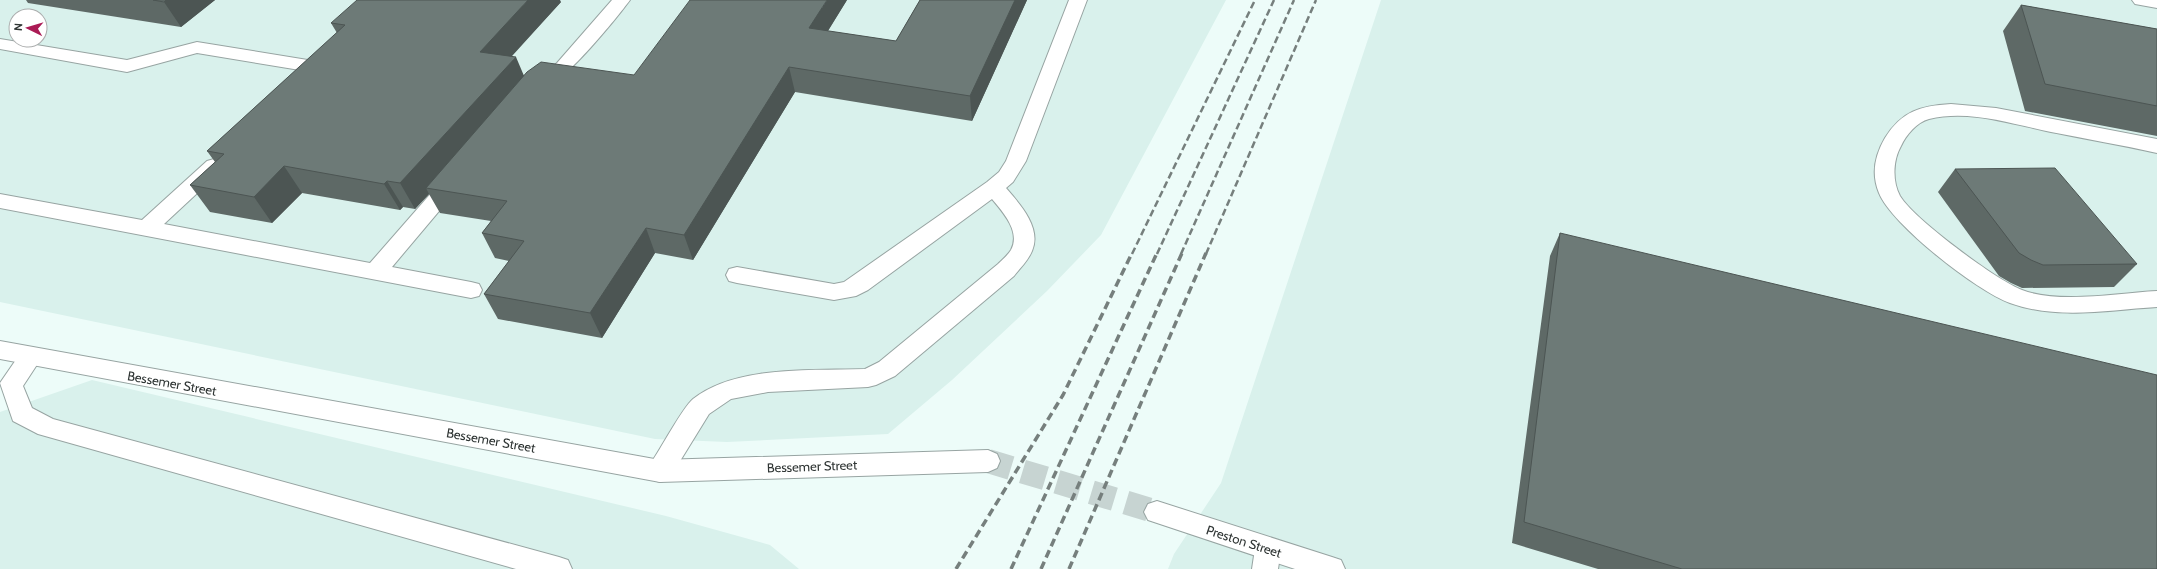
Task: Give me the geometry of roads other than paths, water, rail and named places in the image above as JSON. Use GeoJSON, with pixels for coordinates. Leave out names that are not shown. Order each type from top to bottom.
{"type":"FeatureCollection","features":[{"type":"Feature","properties":{"kind":"street"},"geometry":{"type":"LineString","coordinates":[[530,92],[563,67],[621,0]]}},
{"type":"Feature","properties":{"kind":"street"},"geometry":{"type":"LineString","coordinates":[[737,275],[834,292],[848,290],[860,284],[994,187],[1006,177],[1016,161],[1078,0]]}},
{"type":"Feature","properties":{"kind":"street"},"geometry":{"type":"LineString","coordinates":[[2141,0],[2157,3]]}},
{"type":"Feature","properties":{"kind":"street"},"geometry":{"type":"LineString","coordinates":[[0,44],[127,66],[197,47],[320,68],[297,89]]}},
{"type":"Feature","properties":{"kind":"street"},"geometry":{"type":"LineString","coordinates":[[2157,146],[1983,112],[1952,109],[1920,114],[1900,130],[1888,150],[1883,173],[1892,200],[1912,223],[1994,286],[2016,297],[2048,304],[2092,304],[2157,298]]}},
{"type":"Feature","properties":{"kind":"street"},"geometry":{"type":"LineString","coordinates":[[146,229],[227,154]]}},
{"type":"Feature","properties":{"kind":"street"},"geometry":{"type":"LineString","coordinates":[[375,272],[468,164]]}},
{"type":"Feature","properties":{"kind":"street"},"geometry":{"type":"LineString","coordinates":[[660,471],[700,407],[725,391],[768,383],[868,378],[887,369],[1006,270],[1022,250],[1024,232],[1017,216],[994,187]]}},
{"type":"Feature","properties":{"kind":"street"},"geometry":{"type":"LineString","coordinates":[[0,201],[471,290]]}},
{"type":"Feature","properties":{"kind":"street","name":"Bessemer Street"},"geometry":{"type":"LineString","coordinates":[[0,350],[30,357],[660,471],[988,461]]}},
{"type":"Feature","properties":{"kind":"street"},"geometry":{"type":"LineString","coordinates":[[30,357],[11,385],[22,414],[47,427],[559,569]]}},
{"type":"Feature","properties":{"kind":"street","name":"Preston Street"},"geometry":{"type":"LineString","coordinates":[[1157,512],[1267,559],[1332,569]]}},
{"type":"Feature","properties":{"kind":"tunnel"},"geometry":{"type":"LineString","coordinates":[[988,461],[1157,512]]}},
{"type":"Feature","properties":{"kind":"railway"},"geometry":{"type":"LineString","coordinates":[[1132,254],[1255,0]]}},
{"type":"Feature","properties":{"kind":"railway"},"geometry":{"type":"LineString","coordinates":[[1157,254],[1274,0]]}},
{"type":"Feature","properties":{"kind":"railway"},"geometry":{"type":"LineString","coordinates":[[1181,254],[1294,0]]}},
{"type":"Feature","properties":{"kind":"railway"},"geometry":{"type":"LineString","coordinates":[[1206,254],[1316,0]]}},
{"type":"Feature","properties":{"kind":"railway"},"geometry":{"type":"LineString","coordinates":[[956,569],[1063,395],[1132,253]]}},
{"type":"Feature","properties":{"kind":"railway"},"geometry":{"type":"LineString","coordinates":[[1011,569],[1157,253]]}},
{"type":"Feature","properties":{"kind":"railway"},"geometry":{"type":"LineString","coordinates":[[1041,569],[1182,253]]}},
{"type":"Feature","properties":{"kind":"railway"},"geometry":{"type":"LineString","coordinates":[[1069,569],[1206,253]]}}]}
